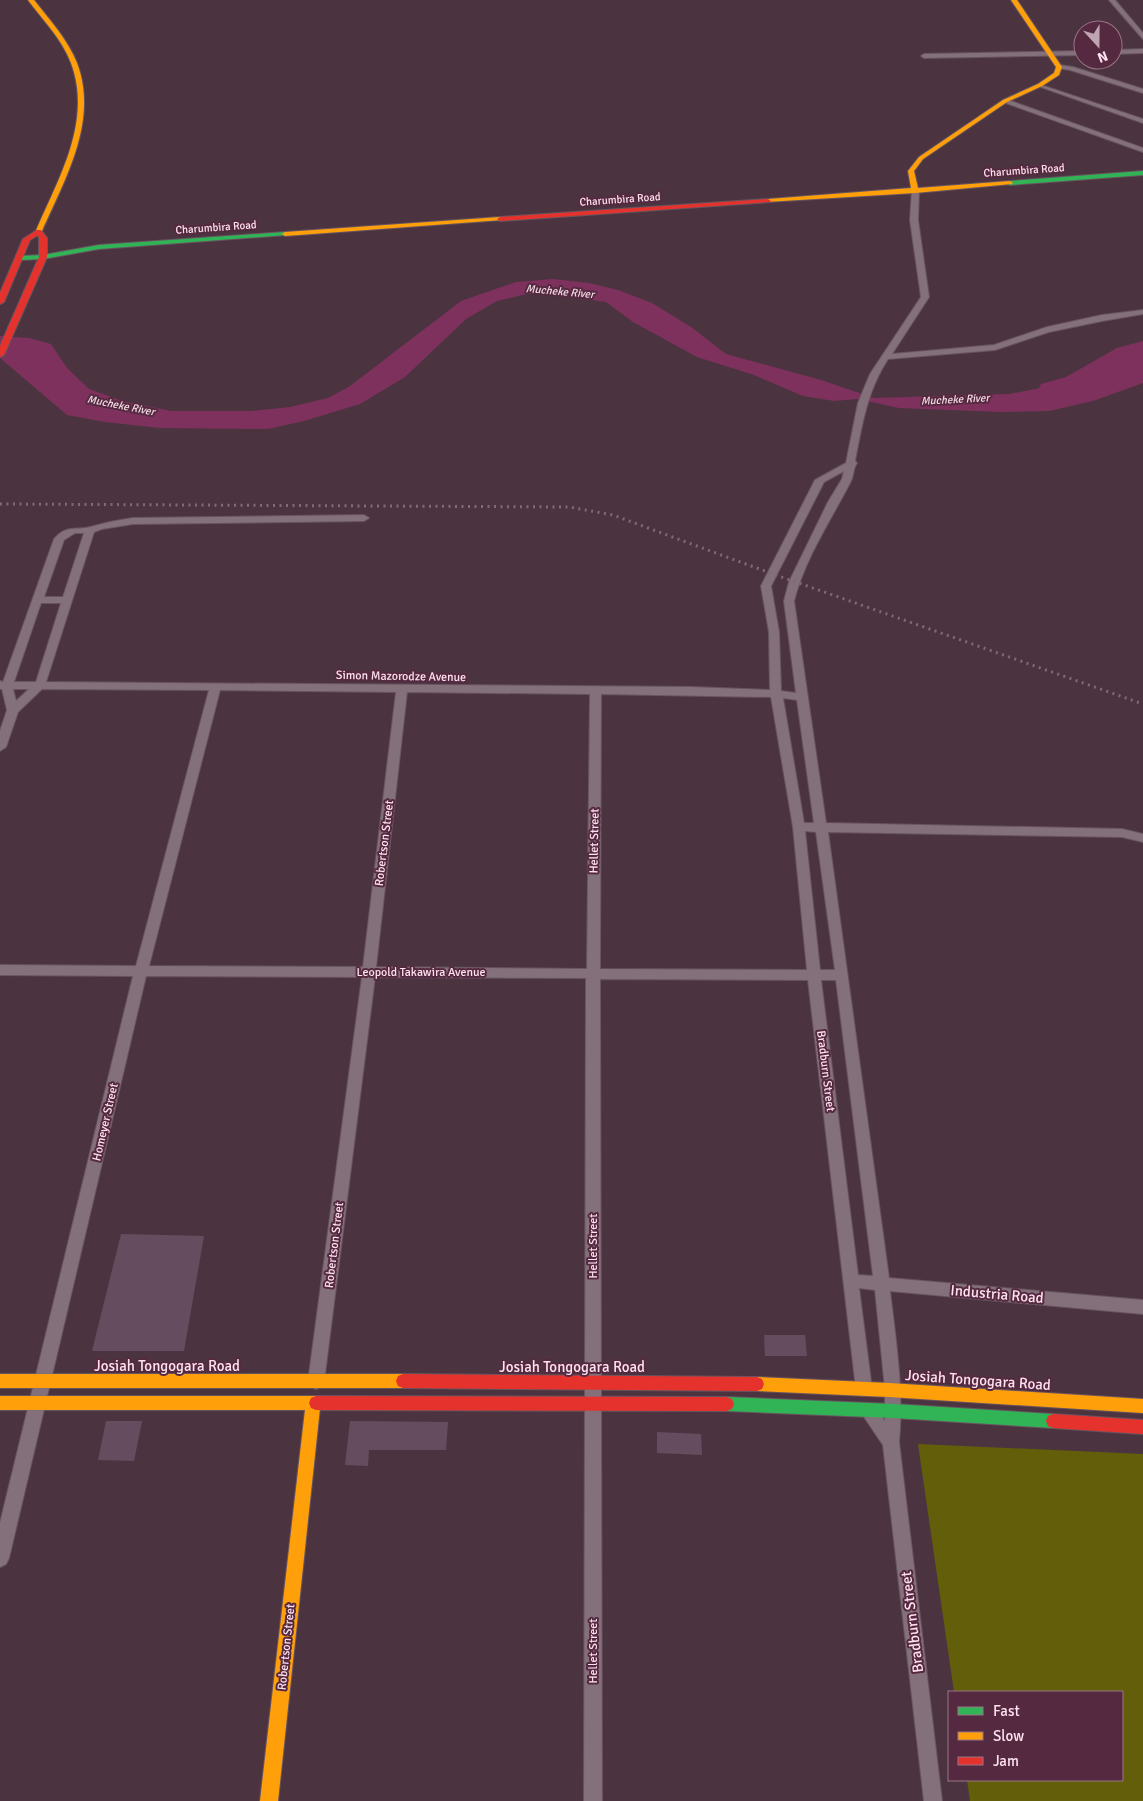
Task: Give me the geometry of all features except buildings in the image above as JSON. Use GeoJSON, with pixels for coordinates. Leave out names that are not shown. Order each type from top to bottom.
{"type":"FeatureCollection","features":[{"type":"Feature","properties":{"kind":"main road"},"geometry":{"type":"LineString","coordinates":[[0,302],[27,239],[38,230],[64,176],[77,140],[80,115],[79,88],[74,66],[65,46],[31,0]]}},
{"type":"Feature","properties":{"kind":"main road"},"geometry":{"type":"LineString","coordinates":[[915,191],[911,171],[920,158],[1005,101],[1040,85],[1055,75],[1059,67],[1014,0]]}},
{"type":"Feature","properties":{"kind":"main road","name":"Charumbira Road"},"geometry":{"type":"LineString","coordinates":[[20,258],[43,252],[99,247],[915,191],[1143,173]]}},
{"type":"Feature","properties":{"kind":"main road"},"geometry":{"type":"LineString","coordinates":[[0,355],[13,328],[43,252],[43,238],[38,230]]}},
{"type":"Feature","properties":{"kind":"main road","name":"Charumbira Road"},"geometry":{"type":"LineString","coordinates":[[25,247],[43,252]]}},
{"type":"Feature","properties":{"kind":"main road","name":"Josiah Tongogara Road"},"geometry":{"type":"LineString","coordinates":[[0,1381],[592,1381],[893,1389],[1143,1406]]}},
{"type":"Feature","properties":{"kind":"main road","name":"Robertson Street"},"geometry":{"type":"LineString","coordinates":[[268,1801],[313,1402]]}},
{"type":"Feature","properties":{"kind":"main road"},"geometry":{"type":"LineString","coordinates":[[0,1403],[734,1404],[894,1410],[1143,1427]]}},
{"type":"Feature","properties":{"kind":"street"},"geometry":{"type":"LineString","coordinates":[[1112,0],[1143,37]]}},
{"type":"Feature","properties":{"kind":"street"},"geometry":{"type":"LineString","coordinates":[[1123,52],[1143,51]]}},
{"type":"Feature","properties":{"kind":"street"},"geometry":{"type":"LineString","coordinates":[[924,56],[1073,53]]}},
{"type":"Feature","properties":{"kind":"street"},"geometry":{"type":"LineString","coordinates":[[1059,67],[1070,68],[1143,91]]}},
{"type":"Feature","properties":{"kind":"street"},"geometry":{"type":"LineString","coordinates":[[1040,85],[1143,121]]}},
{"type":"Feature","properties":{"kind":"street"},"geometry":{"type":"LineString","coordinates":[[1005,101],[1143,150]]}},
{"type":"Feature","properties":{"kind":"street","name":"Bradburn Street"},"geometry":{"type":"LineString","coordinates":[[915,191],[914,220],[925,297],[874,374],[862,404],[852,463],[847,479],[833,502],[794,582],[790,601],[882,1284],[893,1389],[894,1410],[891,1442],[933,1801]]}},
{"type":"Feature","properties":{"kind":"street"},"geometry":{"type":"LineString","coordinates":[[886,357],[995,347],[1066,326],[1143,312]]}},
{"type":"Feature","properties":{"kind":"street","name":"Bradburn Street"},"geometry":{"type":"LineString","coordinates":[[852,463],[820,480],[766,586],[774,632],[776,694],[799,827],[814,976],[867,1409],[891,1442]]}},
{"type":"Feature","properties":{"kind":"street"},"geometry":{"type":"LineString","coordinates":[[13,710],[4,685],[38,600],[59,539],[65,534],[74,530],[90,530],[100,526],[133,521],[364,518]]}},
{"type":"Feature","properties":{"kind":"street"},"geometry":{"type":"LineString","coordinates":[[0,747],[13,710],[40,685],[90,530]]}},
{"type":"Feature","properties":{"kind":"street"},"geometry":{"type":"LineString","coordinates":[[38,600],[67,600]]}},
{"type":"Feature","properties":{"kind":"street","name":"Simon Mazorodze Avenue"},"geometry":{"type":"LineString","coordinates":[[4,685],[402,690],[691,690],[802,697]]}},
{"type":"Feature","properties":{"kind":"street","name":"Homeyer Street"},"geometry":{"type":"LineString","coordinates":[[0,1558],[141,970],[215,687]]}},
{"type":"Feature","properties":{"kind":"street","name":"Robertson Street"},"geometry":{"type":"LineString","coordinates":[[313,1402],[369,972],[402,690]]}},
{"type":"Feature","properties":{"kind":"street","name":"Hellet Street"},"geometry":{"type":"LineString","coordinates":[[593,1801],[593,972],[596,691]]}},
{"type":"Feature","properties":{"kind":"street"},"geometry":{"type":"LineString","coordinates":[[799,827],[1122,834],[1143,838]]}},
{"type":"Feature","properties":{"kind":"street","name":"Leopold Takawira Avenue"},"geometry":{"type":"LineString","coordinates":[[0,970],[593,972],[842,976]]}},
{"type":"Feature","properties":{"kind":"street","name":"Industria Road"},"geometry":{"type":"LineString","coordinates":[[852,1281],[1143,1307]]}},
{"type":"Feature","properties":{"kind":"shaded area"},"geometry":{"type":"Polygon","coordinates":[[[918,1444],[1143,1454],[1143,1801],[970,1801],[967,1781],[1123,1781],[1123,1691],[954,1691],[918,1444]]]}},
{"type":"Feature","properties":{"kind":"water"},"geometry":{"type":"Polygon","coordinates":[[[553,279],[589,283],[618,290],[652,303],[691,327],[726,354],[821,380],[874,398],[1009,394],[1062,384],[1094,373],[1143,344],[1143,383],[1093,401],[1049,411],[1001,412],[899,408],[857,399],[834,401],[803,396],[754,375],[697,357],[633,322],[606,302],[556,295],[527,294],[497,301],[466,319],[405,377],[360,404],[304,421],[268,429],[160,428],[105,422],[67,415],[0,358],[0,336],[29,338],[51,344],[67,368],[89,389],[122,401],[171,411],[251,411],[290,407],[328,398],[350,386],[461,301],[516,282],[553,279]]]}},
{"type":"Feature","properties":{"kind":"waterway","name":"Mucheke River"},"geometry":{"type":"LineString","coordinates":[[1047,388],[1072,381],[1123,351],[1143,346]]}},
{"type":"Feature","properties":{"kind":"railway"},"geometry":{"type":"LineString","coordinates":[[0,504],[569,507],[613,515],[773,574],[1143,704]]}},
{"type":"Feature","properties":{"kind":"traffic: fast"},"geometry":{"type":"LineString","coordinates":[[1010,183],[1143,173]]}},
{"type":"Feature","properties":{"kind":"traffic: fast"},"geometry":{"type":"LineString","coordinates":[[20,258],[43,257],[99,247],[285,234]]}},
{"type":"Feature","properties":{"kind":"traffic: fast"},"geometry":{"type":"LineString","coordinates":[[727,1404],[894,1411],[1053,1421]]}},
{"type":"Feature","properties":{"kind":"traffic: slow"},"geometry":{"type":"LineString","coordinates":[[31,0],[60,38],[74,63],[80,85],[82,106],[79,128],[66,170],[39,231]]}},
{"type":"Feature","properties":{"kind":"traffic: slow"},"geometry":{"type":"LineString","coordinates":[[915,191],[911,171],[921,158],[1005,101],[1040,85],[1057,74],[1059,67],[1014,0]]}},
{"type":"Feature","properties":{"kind":"traffic: slow"},"geometry":{"type":"LineString","coordinates":[[768,201],[1010,183]]}},
{"type":"Feature","properties":{"kind":"traffic: slow"},"geometry":{"type":"LineString","coordinates":[[285,234],[500,219]]}},
{"type":"Feature","properties":{"kind":"traffic: slow"},"geometry":{"type":"LineString","coordinates":[[0,1381],[403,1381]]}},
{"type":"Feature","properties":{"kind":"traffic: slow"},"geometry":{"type":"LineString","coordinates":[[757,1384],[889,1390],[1143,1406]]}},
{"type":"Feature","properties":{"kind":"traffic: slow"},"geometry":{"type":"LineString","coordinates":[[0,1403],[316,1403]]}},
{"type":"Feature","properties":{"kind":"traffic: slow"},"geometry":{"type":"LineString","coordinates":[[269,1801],[313,1403]]}},
{"type":"Feature","properties":{"kind":"traffic: jam"},"geometry":{"type":"LineString","coordinates":[[500,219],[768,201]]}},
{"type":"Feature","properties":{"kind":"traffic: jam"},"geometry":{"type":"LineString","coordinates":[[0,302],[27,239],[39,231]]}},
{"type":"Feature","properties":{"kind":"traffic: jam"},"geometry":{"type":"LineString","coordinates":[[0,355],[43,257],[43,238],[39,231]]}},
{"type":"Feature","properties":{"kind":"traffic: jam"},"geometry":{"type":"LineString","coordinates":[[403,1381],[757,1384]]}},
{"type":"Feature","properties":{"kind":"traffic: jam"},"geometry":{"type":"LineString","coordinates":[[316,1403],[727,1404]]}},
{"type":"Feature","properties":{"kind":"traffic: jam"},"geometry":{"type":"LineString","coordinates":[[1053,1421],[1143,1427]]}}]}
